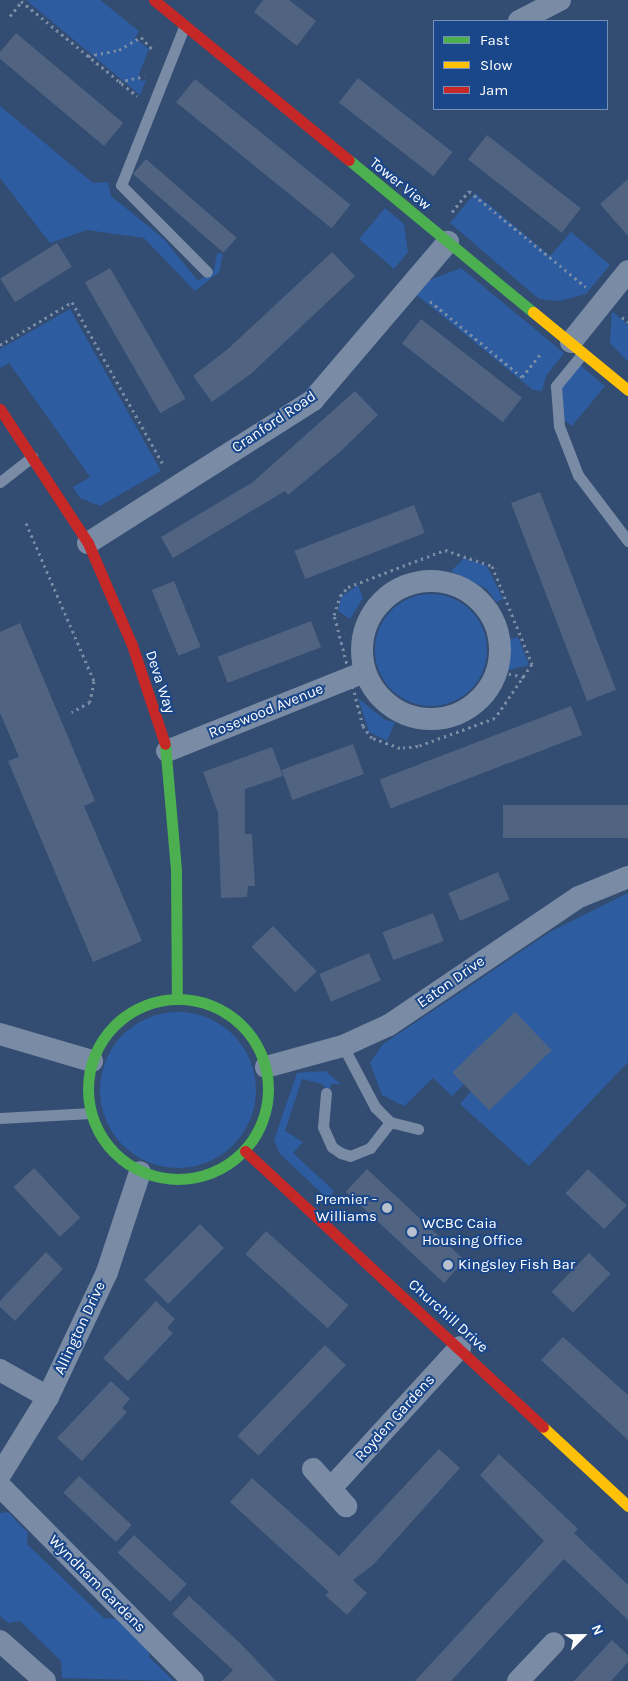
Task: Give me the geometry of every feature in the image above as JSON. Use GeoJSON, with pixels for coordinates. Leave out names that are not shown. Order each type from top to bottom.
{"type":"FeatureCollection","features":[{"type":"Feature","properties":{"kind":"street","name":"Tower View"},"geometry":{"type":"LineString","coordinates":[[154,0],[184,27],[628,390]]}},
{"type":"Feature","properties":{"kind":"street"},"geometry":{"type":"LineString","coordinates":[[521,20],[560,0]]}},
{"type":"Feature","properties":{"kind":"street","name":"Cranford Road"},"geometry":{"type":"LineString","coordinates":[[88,543],[313,400],[411,285],[442,237]]}},
{"type":"Feature","properties":{"kind":"street"},"geometry":{"type":"LineString","coordinates":[[570,342],[628,271]]}},
{"type":"Feature","properties":{"kind":"street","name":"Deva Way"},"geometry":{"type":"LineString","coordinates":[[0,409],[88,543],[132,645],[167,751],[176,871],[177,999]]}},
{"type":"Feature","properties":{"kind":"street"},"geometry":{"type":"LineString","coordinates":[[441,581],[463,588],[482,602],[494,622],[500,644],[496,671],[475,703],[456,715],[434,720],[412,717],[391,707],[356,675],[366,625],[378,605],[403,587],[441,581]]}},
{"type":"Feature","properties":{"kind":"street","name":"Rosewood Avenue"},"geometry":{"type":"LineString","coordinates":[[167,751],[356,675]]}},
{"type":"Feature","properties":{"kind":"street","name":"Eaton Drive"},"geometry":{"type":"LineString","coordinates":[[266,1067],[343,1046],[389,1025],[579,897],[628,877]]}},
{"type":"Feature","properties":{"kind":"street"},"geometry":{"type":"LineString","coordinates":[[177,999],[207,1003],[233,1017],[254,1039],[266,1067],[269,1097],[262,1126],[245,1151],[223,1169],[197,1178],[168,1180],[140,1172],[113,1151],[91,1113],[88,1087],[92,1061],[105,1036],[125,1016],[150,1003],[177,999]]}},
{"type":"Feature","properties":{"kind":"street"},"geometry":{"type":"LineString","coordinates":[[0,1034],[92,1061]]}},
{"type":"Feature","properties":{"kind":"street","name":"Churchill Drive"},"geometry":{"type":"LineString","coordinates":[[245,1151],[460,1347],[628,1506]]}},
{"type":"Feature","properties":{"kind":"street","name":"Allington Drive"},"geometry":{"type":"LineString","coordinates":[[0,1476],[48,1397],[107,1272],[140,1172]]}},
{"type":"Feature","properties":{"kind":"street","name":"Royden Gardens"},"geometry":{"type":"LineString","coordinates":[[331,1488],[460,1347]]}},
{"type":"Feature","properties":{"kind":"street"},"geometry":{"type":"LineString","coordinates":[[0,1370],[48,1397]]}},
{"type":"Feature","properties":{"kind":"street"},"geometry":{"type":"LineString","coordinates":[[313,1469],[346,1506]]}},
{"type":"Feature","properties":{"kind":"street","name":"Wyndham Gardens"},"geometry":{"type":"LineString","coordinates":[[0,1486],[193,1681]]}},
{"type":"Feature","properties":{"kind":"street"},"geometry":{"type":"LineString","coordinates":[[0,1641],[45,1681]]}},
{"type":"Feature","properties":{"kind":"street"},"geometry":{"type":"LineString","coordinates":[[518,1681],[554,1643]]}},
{"type":"Feature","properties":{"kind":"lane"},"geometry":{"type":"LineString","coordinates":[[184,27],[121,185],[207,272]]}},
{"type":"Feature","properties":{"kind":"lane"},"geometry":{"type":"LineString","coordinates":[[570,342],[556,386],[559,426],[578,475],[628,541]]}},
{"type":"Feature","properties":{"kind":"lane"},"geometry":{"type":"LineString","coordinates":[[0,482],[32,457]]}},
{"type":"Feature","properties":{"kind":"lane"},"geometry":{"type":"LineString","coordinates":[[343,1046],[367,1095],[390,1122],[418,1129]]}},
{"type":"Feature","properties":{"kind":"lane"},"geometry":{"type":"LineString","coordinates":[[326,1093],[323,1127],[332,1147],[341,1153],[350,1156],[370,1148],[390,1122]]}},
{"type":"Feature","properties":{"kind":"lane"},"geometry":{"type":"LineString","coordinates":[[0,1118],[91,1113]]}},
{"type":"Feature","properties":{"kind":"path"},"geometry":{"type":"LineString","coordinates":[[10,16],[22,0],[152,108]]}},
{"type":"Feature","properties":{"kind":"path"},"geometry":{"type":"LineString","coordinates":[[88,56],[119,50],[141,37],[154,48],[151,55]]}},
{"type":"Feature","properties":{"kind":"path"},"geometry":{"type":"LineString","coordinates":[[143,77],[145,70]]}},
{"type":"Feature","properties":{"kind":"path"},"geometry":{"type":"LineString","coordinates":[[442,237],[469,191],[604,302]]}},
{"type":"Feature","properties":{"kind":"path"},"geometry":{"type":"LineString","coordinates":[[411,285],[522,377],[570,342]]}},
{"type":"Feature","properties":{"kind":"path"},"geometry":{"type":"LineString","coordinates":[[0,345],[72,302],[175,486]]}},
{"type":"Feature","properties":{"kind":"path"},"geometry":{"type":"LineString","coordinates":[[26,523],[94,681],[90,702],[72,712]]}},
{"type":"Feature","properties":{"kind":"path"},"geometry":{"type":"LineString","coordinates":[[445,550],[492,566],[532,664],[495,718],[418,746],[400,748],[367,734],[356,675],[334,627],[340,596],[360,581],[445,550]]}},
{"type":"Feature","properties":{"kind":"path"},"geometry":{"type":"LineString","coordinates":[[496,671],[524,677]]}},
{"type":"Feature","properties":{"kind":"shaded area"},"geometry":{"type":"Polygon","coordinates":[[[26,0],[100,0],[139,31],[135,38],[149,49],[139,74],[141,81],[146,80],[140,95],[26,0]]]}},
{"type":"Feature","properties":{"kind":"shaded area"},"geometry":{"type":"Polygon","coordinates":[[[0,106],[93,183],[108,182],[111,196],[164,239],[198,281],[214,270],[217,253],[223,254],[219,272],[195,291],[144,238],[87,230],[50,243],[0,178],[0,106]]]}},
{"type":"Feature","properties":{"kind":"shaded area"},"geometry":{"type":"Polygon","coordinates":[[[475,193],[550,256],[571,232],[610,265],[586,294],[559,301],[539,299],[450,223],[475,193]]]}},
{"type":"Feature","properties":{"kind":"shaded area"},"geometry":{"type":"Polygon","coordinates":[[[385,208],[404,224],[408,252],[394,269],[359,239],[385,208]]]}},
{"type":"Feature","properties":{"kind":"shaded area"},"geometry":{"type":"Polygon","coordinates":[[[461,268],[564,353],[546,376],[542,391],[533,390],[417,295],[427,281],[461,268]]]}},
{"type":"Feature","properties":{"kind":"shaded area"},"geometry":{"type":"Polygon","coordinates":[[[70,309],[161,471],[100,506],[80,498],[73,487],[90,477],[9,363],[0,368],[0,349],[70,309]]]}},
{"type":"Feature","properties":{"kind":"shaded area"},"geometry":{"type":"Polygon","coordinates":[[[612,311],[628,325],[628,362],[610,343],[612,311]]]}},
{"type":"Feature","properties":{"kind":"shaded area"},"geometry":{"type":"Polygon","coordinates":[[[579,364],[605,386],[572,426],[564,420],[561,386],[579,364]]]}},
{"type":"Feature","properties":{"kind":"shaded area"},"geometry":{"type":"Polygon","coordinates":[[[464,558],[487,566],[503,599],[496,602],[487,589],[451,571],[464,558]]]}},
{"type":"Feature","properties":{"kind":"shaded area"},"geometry":{"type":"Polygon","coordinates":[[[358,585],[363,598],[350,619],[338,611],[341,597],[358,585]]]}},
{"type":"Feature","properties":{"kind":"shaded area"},"geometry":{"type":"Polygon","coordinates":[[[431,594],[453,598],[471,610],[483,628],[487,650],[483,672],[471,690],[453,702],[431,706],[409,702],[391,690],[379,672],[375,650],[379,628],[391,610],[409,598],[431,594]]]}},
{"type":"Feature","properties":{"kind":"shaded area"},"geometry":{"type":"Polygon","coordinates":[[[518,637],[529,665],[505,671],[510,639],[518,637]]]}},
{"type":"Feature","properties":{"kind":"shaded area"},"geometry":{"type":"Polygon","coordinates":[[[358,698],[385,720],[395,722],[387,741],[369,732],[358,698]]]}},
{"type":"Feature","properties":{"kind":"shaded area"},"geometry":{"type":"Polygon","coordinates":[[[628,893],[628,1062],[529,1166],[460,1104],[471,1091],[464,1084],[452,1096],[433,1078],[404,1106],[382,1095],[370,1063],[382,1045],[550,932],[628,893]]]}},
{"type":"Feature","properties":{"kind":"shaded area"},"geometry":{"type":"Polygon","coordinates":[[[170,1012],[186,1012],[201,1015],[215,1021],[238,1040],[247,1053],[253,1067],[256,1090],[255,1105],[247,1127],[228,1150],[215,1159],[201,1165],[186,1168],[170,1168],[155,1165],[141,1159],[118,1140],[109,1127],[103,1113],[100,1098],[100,1082],[103,1067],[109,1053],[128,1030],[141,1021],[155,1015],[170,1012]]]}},
{"type":"Feature","properties":{"kind":"shaded area"},"geometry":{"type":"Polygon","coordinates":[[[325,1071],[341,1084],[332,1084],[328,1091],[322,1084],[302,1079],[285,1131],[303,1142],[293,1153],[334,1191],[328,1199],[280,1154],[274,1140],[297,1073],[325,1071]]]}},
{"type":"Feature","properties":{"kind":"shaded area"},"geometry":{"type":"Polygon","coordinates":[[[8,1512],[28,1533],[27,1544],[104,1618],[119,1619],[150,1647],[149,1657],[174,1681],[62,1678],[61,1661],[20,1621],[8,1623],[0,1616],[0,1513],[8,1512]]]}},
{"type":"Feature","properties":{"kind":"building"},"geometry":{"type":"Polygon","coordinates":[[[263,0],[289,0],[316,21],[297,46],[254,12],[263,0]]]}},
{"type":"Feature","properties":{"kind":"building"},"geometry":{"type":"Polygon","coordinates":[[[16,33],[123,123],[104,146],[0,59],[0,52],[16,33]]]}},
{"type":"Feature","properties":{"kind":"building"},"geometry":{"type":"Polygon","coordinates":[[[358,78],[453,152],[433,176],[339,102],[358,78]]]}},
{"type":"Feature","properties":{"kind":"building"},"geometry":{"type":"Polygon","coordinates":[[[195,79],[350,205],[332,228],[176,102],[195,79]]]}},
{"type":"Feature","properties":{"kind":"building"},"geometry":{"type":"Polygon","coordinates":[[[487,135],[581,208],[562,233],[468,159],[487,135]]]}},
{"type":"Feature","properties":{"kind":"building"},"geometry":{"type":"Polygon","coordinates":[[[146,159],[237,238],[223,253],[133,174],[146,159]]]}},
{"type":"Feature","properties":{"kind":"building"},"geometry":{"type":"Polygon","coordinates":[[[628,179],[628,236],[600,204],[628,179]]]}},
{"type":"Feature","properties":{"kind":"building"},"geometry":{"type":"Polygon","coordinates":[[[57,243],[72,267],[15,302],[0,279],[57,243]]]}},
{"type":"Feature","properties":{"kind":"building"},"geometry":{"type":"Polygon","coordinates":[[[332,252],[355,276],[252,373],[212,402],[193,376],[229,348],[332,252]]]}},
{"type":"Feature","properties":{"kind":"building"},"geometry":{"type":"Polygon","coordinates":[[[110,268],[186,399],[160,413],[85,282],[110,268]]]}},
{"type":"Feature","properties":{"kind":"building"},"geometry":{"type":"Polygon","coordinates":[[[421,319],[522,398],[503,422],[402,343],[421,319]]]}},
{"type":"Feature","properties":{"kind":"building"},"geometry":{"type":"Polygon","coordinates":[[[355,391],[378,415],[341,451],[288,495],[285,491],[173,558],[161,537],[253,482],[355,391]]]}},
{"type":"Feature","properties":{"kind":"building"},"geometry":{"type":"Polygon","coordinates":[[[540,492],[616,690],[587,701],[511,503],[540,492]]]}},
{"type":"Feature","properties":{"kind":"building"},"geometry":{"type":"Polygon","coordinates":[[[414,505],[425,533],[305,579],[295,551],[414,505]]]}},
{"type":"Feature","properties":{"kind":"building"},"geometry":{"type":"Polygon","coordinates":[[[174,581],[201,647],[178,656],[152,590],[174,581]]]}},
{"type":"Feature","properties":{"kind":"building"},"geometry":{"type":"Polygon","coordinates":[[[311,621],[321,647],[228,683],[218,657],[311,621]]]}},
{"type":"Feature","properties":{"kind":"building"},"geometry":{"type":"Polygon","coordinates":[[[20,623],[95,801],[84,806],[142,941],[93,962],[8,761],[19,757],[0,713],[0,632],[20,623]]]}},
{"type":"Feature","properties":{"kind":"building"},"geometry":{"type":"Polygon","coordinates":[[[571,706],[582,735],[391,808],[380,779],[571,706]]]}},
{"type":"Feature","properties":{"kind":"building"},"geometry":{"type":"Polygon","coordinates":[[[353,744],[364,774],[293,800],[282,770],[353,744]]]}},
{"type":"Feature","properties":{"kind":"building"},"geometry":{"type":"Polygon","coordinates":[[[272,747],[283,776],[245,789],[245,834],[252,834],[255,886],[248,886],[247,897],[221,898],[218,813],[203,772],[272,747]]]}},
{"type":"Feature","properties":{"kind":"building"},"geometry":{"type":"Polygon","coordinates":[[[503,805],[628,805],[628,838],[503,838],[503,805]]]}},
{"type":"Feature","properties":{"kind":"building"},"geometry":{"type":"Polygon","coordinates":[[[498,872],[510,900],[460,921],[448,893],[498,872]]]}},
{"type":"Feature","properties":{"kind":"building"},"geometry":{"type":"Polygon","coordinates":[[[433,913],[444,941],[393,960],[383,932],[433,913]]]}},
{"type":"Feature","properties":{"kind":"building"},"geometry":{"type":"Polygon","coordinates":[[[273,926],[317,971],[295,992],[251,947],[273,926]]]}},
{"type":"Feature","properties":{"kind":"building"},"geometry":{"type":"Polygon","coordinates":[[[369,953],[381,981],[331,1002],[319,974],[369,953]]]}},
{"type":"Feature","properties":{"kind":"building"},"geometry":{"type":"Polygon","coordinates":[[[515,1012],[552,1050],[489,1111],[452,1072],[515,1012]]]}},
{"type":"Feature","properties":{"kind":"building"},"geometry":{"type":"Polygon","coordinates":[[[34,1168],[80,1218],[60,1237],[14,1187],[34,1168]]]}},
{"type":"Feature","properties":{"kind":"building"},"geometry":{"type":"Polygon","coordinates":[[[367,1169],[465,1260],[444,1283],[346,1192],[367,1169]]]}},
{"type":"Feature","properties":{"kind":"building"},"geometry":{"type":"Polygon","coordinates":[[[588,1169],[627,1205],[604,1229],[565,1193],[588,1169]]]}},
{"type":"Feature","properties":{"kind":"building"},"geometry":{"type":"Polygon","coordinates":[[[200,1224],[224,1248],[168,1304],[144,1280],[200,1224]]]}},
{"type":"Feature","properties":{"kind":"building"},"geometry":{"type":"Polygon","coordinates":[[[266,1231],[348,1305],[328,1328],[245,1254],[266,1231]]]}},
{"type":"Feature","properties":{"kind":"building"},"geometry":{"type":"Polygon","coordinates":[[[46,1252],[63,1269],[15,1321],[0,1307],[0,1301],[46,1252]]]}},
{"type":"Feature","properties":{"kind":"building"},"geometry":{"type":"Polygon","coordinates":[[[589,1253],[611,1274],[573,1313],[551,1292],[589,1253]]]}},
{"type":"Feature","properties":{"kind":"building"},"geometry":{"type":"Polygon","coordinates":[[[156,1301],[175,1319],[167,1328],[173,1333],[128,1381],[103,1358],[156,1301]]]}},
{"type":"Feature","properties":{"kind":"building"},"geometry":{"type":"Polygon","coordinates":[[[563,1337],[628,1395],[628,1440],[541,1360],[563,1337]]]}},
{"type":"Feature","properties":{"kind":"building"},"geometry":{"type":"Polygon","coordinates":[[[325,1345],[346,1365],[258,1456],[237,1436],[325,1345]]]}},
{"type":"Feature","properties":{"kind":"building"},"geometry":{"type":"Polygon","coordinates":[[[111,1381],[130,1399],[122,1408],[127,1412],[82,1461],[57,1438],[111,1381]]]}},
{"type":"Feature","properties":{"kind":"building"},"geometry":{"type":"Polygon","coordinates":[[[439,1449],[460,1468],[373,1565],[353,1580],[367,1593],[347,1615],[325,1595],[329,1592],[230,1502],[252,1478],[339,1556],[439,1449]]]}},
{"type":"Feature","properties":{"kind":"building"},"geometry":{"type":"Polygon","coordinates":[[[499,1454],[578,1529],[574,1533],[628,1585],[628,1620],[564,1559],[451,1681],[415,1681],[544,1541],[480,1475],[499,1454]]]}},
{"type":"Feature","properties":{"kind":"building"},"geometry":{"type":"Polygon","coordinates":[[[79,1476],[132,1525],[116,1542],[63,1493],[79,1476]]]}},
{"type":"Feature","properties":{"kind":"building"},"geometry":{"type":"Polygon","coordinates":[[[134,1535],[187,1584],[170,1602],[118,1553],[134,1535]]]}},
{"type":"Feature","properties":{"kind":"building"},"geometry":{"type":"Polygon","coordinates":[[[189,1596],[242,1645],[276,1681],[222,1681],[233,1670],[172,1614],[189,1596]]]}},
{"type":"Feature","properties":{"kind":"building"},"geometry":{"type":"Polygon","coordinates":[[[612,1640],[628,1655],[628,1662],[611,1681],[574,1681],[612,1640]]]}},
{"type":"Feature","properties":{"kind":"traffic: fast"},"geometry":{"type":"LineString","coordinates":[[349,160],[533,312]]}},
{"type":"Feature","properties":{"kind":"traffic: fast"},"geometry":{"type":"LineString","coordinates":[[165,744],[176,871],[177,999]]}},
{"type":"Feature","properties":{"kind":"traffic: fast"},"geometry":{"type":"LineString","coordinates":[[169,999],[187,999],[212,1006],[228,1014],[242,1025],[253,1039],[261,1055],[268,1080],[268,1089],[268,1098],[261,1123],[253,1139],[242,1153],[228,1164],[204,1175],[187,1179],[169,1179],[152,1175],[128,1164],[108,1146],[92,1115],[88,1098],[88,1080],[92,1063],[103,1039],[121,1019],[152,1003],[169,999]]}},
{"type":"Feature","properties":{"kind":"traffic: slow"},"geometry":{"type":"LineString","coordinates":[[533,312],[628,390]]}},
{"type":"Feature","properties":{"kind":"traffic: slow"},"geometry":{"type":"LineString","coordinates":[[543,1427],[628,1506]]}},
{"type":"Feature","properties":{"kind":"traffic: jam"},"geometry":{"type":"LineString","coordinates":[[154,0],[349,160]]}},
{"type":"Feature","properties":{"kind":"traffic: jam"},"geometry":{"type":"LineString","coordinates":[[0,409],[88,543],[132,645],[165,744]]}},
{"type":"Feature","properties":{"kind":"traffic: jam"},"geometry":{"type":"LineString","coordinates":[[245,1151],[543,1427]]}},
{"type":"Feature","properties":{"kind":"place","name":"Premier - Williams"},"geometry":{"type":"Point","coordinates":[387,1208]}},
{"type":"Feature","properties":{"kind":"place","name":"WCBC Caia Housing Office"},"geometry":{"type":"Point","coordinates":[412,1232]}},
{"type":"Feature","properties":{"kind":"place","name":"Kingsley Fish Bar"},"geometry":{"type":"Point","coordinates":[448,1265]}}]}
